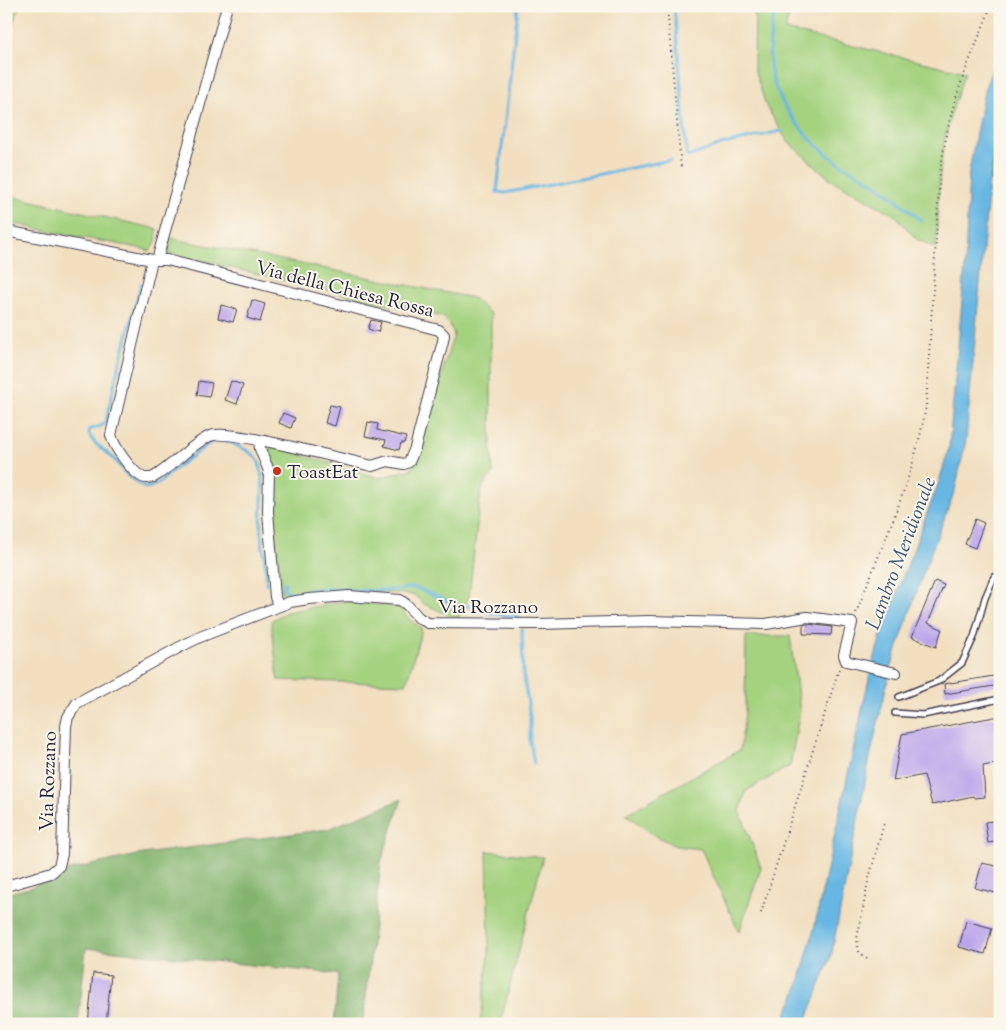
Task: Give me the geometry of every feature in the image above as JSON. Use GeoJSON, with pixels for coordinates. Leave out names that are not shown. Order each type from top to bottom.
{"type":"FeatureCollection","features":[{"type":"Feature","properties":{"kind":"street","name":"Via della Chiesa Rossa"},"geometry":{"type":"LineString","coordinates":[[6,231],[154,260],[168,260],[438,330],[444,335],[415,448],[407,464],[388,461],[372,466],[259,440],[219,434],[210,436],[159,474],[150,478],[142,477],[134,470],[113,442],[112,430],[154,260],[227,6]]}},
{"type":"Feature","properties":{"kind":"street"},"geometry":{"type":"LineString","coordinates":[[259,440],[260,449],[269,471],[268,512],[275,597],[278,606]]}},
{"type":"Feature","properties":{"kind":"street","name":"Via Rozzano"},"geometry":{"type":"LineString","coordinates":[[6,886],[51,873],[57,869],[60,863],[64,828],[66,726],[68,717],[77,703],[186,644],[278,606],[309,599],[349,596],[400,600],[428,623],[539,624],[649,620],[766,624],[806,617],[852,623]]}},
{"type":"Feature","properties":{"kind":"street"},"geometry":{"type":"LineString","coordinates":[[852,623],[844,655],[849,663],[896,673]]}},
{"type":"Feature","properties":{"kind":"lane"},"geometry":{"type":"LineString","coordinates":[[898,697],[939,681],[962,663],[974,637],[985,598],[994,577],[1000,578]]}},
{"type":"Feature","properties":{"kind":"lane"},"geometry":{"type":"LineString","coordinates":[[895,714],[923,715],[1000,699]]}},
{"type":"Feature","properties":{"kind":"path"},"geometry":{"type":"LineString","coordinates":[[666,6],[681,167]]}},
{"type":"Feature","properties":{"kind":"path"},"geometry":{"type":"LineString","coordinates":[[852,623],[907,484],[922,429],[926,406],[940,172],[945,139],[952,109],[991,6]]}},
{"type":"Feature","properties":{"kind":"path"},"geometry":{"type":"LineString","coordinates":[[760,913],[839,669],[849,663]]}},
{"type":"Feature","properties":{"kind":"path"},"geometry":{"type":"LineString","coordinates":[[867,958],[859,952],[858,939],[868,882],[884,823]]}},
{"type":"Feature","properties":{"kind":"green space"},"geometry":{"type":"Polygon","coordinates":[[[6,6],[20,6],[6,40],[6,6]]]}},
{"type":"Feature","properties":{"kind":"green space"},"geometry":{"type":"Polygon","coordinates":[[[755,6],[791,6],[785,30],[965,72],[945,138],[941,165],[936,248],[916,239],[896,216],[830,179],[788,142],[766,106],[754,69],[755,6]]]}},
{"type":"Feature","properties":{"kind":"green space"},"geometry":{"type":"Polygon","coordinates":[[[1000,122],[1000,179],[989,181],[1000,122]]]}},
{"type":"Feature","properties":{"kind":"green space"},"geometry":{"type":"Polygon","coordinates":[[[6,195],[157,229],[156,242],[150,251],[6,222],[6,195]]]}},
{"type":"Feature","properties":{"kind":"green space"},"geometry":{"type":"Polygon","coordinates":[[[170,238],[473,298],[491,314],[491,446],[493,474],[483,485],[469,597],[458,619],[424,604],[414,595],[355,591],[282,594],[278,554],[271,520],[275,492],[273,464],[269,449],[272,446],[379,478],[412,469],[454,334],[450,326],[443,317],[167,253],[170,238]]]}},
{"type":"Feature","properties":{"kind":"green space"},"geometry":{"type":"Polygon","coordinates":[[[346,601],[400,608],[409,619],[422,629],[406,684],[278,680],[271,621],[286,612],[346,601]]]}},
{"type":"Feature","properties":{"kind":"green space"},"geometry":{"type":"Polygon","coordinates":[[[746,636],[790,636],[800,711],[790,766],[746,791],[740,811],[761,868],[739,932],[701,849],[676,846],[652,834],[626,814],[740,750],[745,713],[746,636]]]}},
{"type":"Feature","properties":{"kind":"green space"},"geometry":{"type":"Polygon","coordinates":[[[402,799],[381,862],[363,1024],[334,1024],[338,974],[86,948],[78,1024],[6,1024],[6,894],[32,887],[61,872],[136,855],[328,829],[402,799]]]}},
{"type":"Feature","properties":{"kind":"green space"},"geometry":{"type":"Polygon","coordinates":[[[487,851],[543,857],[500,1024],[480,1024],[489,953],[487,851]]]}},
{"type":"Feature","properties":{"kind":"water"},"geometry":{"type":"Polygon","coordinates":[[[1000,48],[1000,122],[989,181],[966,440],[955,490],[924,571],[891,667],[870,757],[831,957],[805,1024],[782,1024],[797,990],[814,929],[870,674],[882,632],[939,482],[949,448],[965,267],[969,172],[984,91],[1000,48]]]}},
{"type":"Feature","properties":{"kind":"building"},"geometry":{"type":"Polygon","coordinates":[[[252,300],[265,304],[260,322],[247,318],[252,300]]]}},
{"type":"Feature","properties":{"kind":"building"},"geometry":{"type":"Polygon","coordinates":[[[221,305],[237,309],[233,322],[218,318],[221,305]]]}},
{"type":"Feature","properties":{"kind":"building"},"geometry":{"type":"Polygon","coordinates":[[[371,320],[381,322],[378,332],[368,329],[371,320]]]}},
{"type":"Feature","properties":{"kind":"building"},"geometry":{"type":"Polygon","coordinates":[[[199,381],[212,383],[209,397],[197,395],[199,381]]]}},
{"type":"Feature","properties":{"kind":"building"},"geometry":{"type":"Polygon","coordinates":[[[231,381],[243,385],[237,404],[225,400],[231,381]]]}},
{"type":"Feature","properties":{"kind":"building"},"geometry":{"type":"Polygon","coordinates":[[[330,405],[340,407],[335,426],[325,423],[330,405]]]}},
{"type":"Feature","properties":{"kind":"building"},"geometry":{"type":"Polygon","coordinates":[[[283,413],[295,418],[291,428],[279,423],[283,413]]]}},
{"type":"Feature","properties":{"kind":"building"},"geometry":{"type":"Polygon","coordinates":[[[368,422],[378,424],[377,430],[406,437],[404,443],[401,443],[399,450],[384,446],[386,440],[365,436],[368,422]]]}},
{"type":"Feature","properties":{"kind":"building"},"geometry":{"type":"Polygon","coordinates":[[[975,519],[984,523],[975,548],[965,544],[975,519]]]}},
{"type":"Feature","properties":{"kind":"building"},"geometry":{"type":"Polygon","coordinates":[[[935,581],[944,585],[928,623],[942,629],[936,647],[912,637],[935,581]]]}},
{"type":"Feature","properties":{"kind":"building"},"geometry":{"type":"Polygon","coordinates":[[[803,625],[832,627],[831,635],[803,634],[803,625]]]}},
{"type":"Feature","properties":{"kind":"building"},"geometry":{"type":"Polygon","coordinates":[[[1000,675],[1000,685],[945,694],[944,684],[1000,675]]]}},
{"type":"Feature","properties":{"kind":"building"},"geometry":{"type":"Polygon","coordinates":[[[1000,716],[1000,763],[983,766],[985,797],[974,798],[973,796],[932,805],[924,775],[893,781],[902,734],[1000,716]]]}},
{"type":"Feature","properties":{"kind":"building"},"geometry":{"type":"Polygon","coordinates":[[[1000,820],[1000,841],[988,843],[985,822],[1000,820]]]}},
{"type":"Feature","properties":{"kind":"building"},"geometry":{"type":"Polygon","coordinates":[[[982,863],[1000,867],[1000,894],[975,888],[982,863]]]}},
{"type":"Feature","properties":{"kind":"building"},"geometry":{"type":"Polygon","coordinates":[[[966,921],[992,928],[985,954],[959,947],[966,921]]]}},
{"type":"Feature","properties":{"kind":"building"},"geometry":{"type":"Polygon","coordinates":[[[93,973],[111,975],[106,1024],[88,1024],[93,973]]]}},
{"type":"Feature","properties":{"kind":"waterway"},"geometry":{"type":"LineString","coordinates":[[518,6],[497,192],[505,193],[671,160]]}},
{"type":"Feature","properties":{"kind":"waterway"},"geometry":{"type":"LineString","coordinates":[[674,6],[687,157],[724,144],[781,131]]}},
{"type":"Feature","properties":{"kind":"waterway"},"geometry":{"type":"LineString","coordinates":[[775,6],[770,38],[770,63],[774,85],[788,111],[818,147],[844,166],[871,181],[922,221]]}},
{"type":"Feature","properties":{"kind":"waterway"},"geometry":{"type":"LineString","coordinates":[[141,284],[106,422],[89,430],[89,435],[94,442],[115,460],[128,476],[143,487],[148,488],[159,483],[178,466],[213,441],[229,442],[253,455],[260,465],[261,473],[261,534],[266,584]]}},
{"type":"Feature","properties":{"kind":"waterway"},"geometry":{"type":"LineString","coordinates":[[285,582],[285,590],[295,594],[324,589],[401,590],[416,588],[459,606],[468,606],[492,614],[519,617],[520,620]]}},
{"type":"Feature","properties":{"kind":"waterway"},"geometry":{"type":"LineString","coordinates":[[522,629],[523,673],[530,716],[530,742],[534,763]]}},
{"type":"Feature","properties":{"kind":"place","name":"ToastEat"},"geometry":{"type":"Point","coordinates":[277,471]}},
{"type":"Feature","properties":{"kind":"water label","name":"Lambro Meridionale"},"geometry":{"type":"Point","coordinates":[900,553]}}]}
